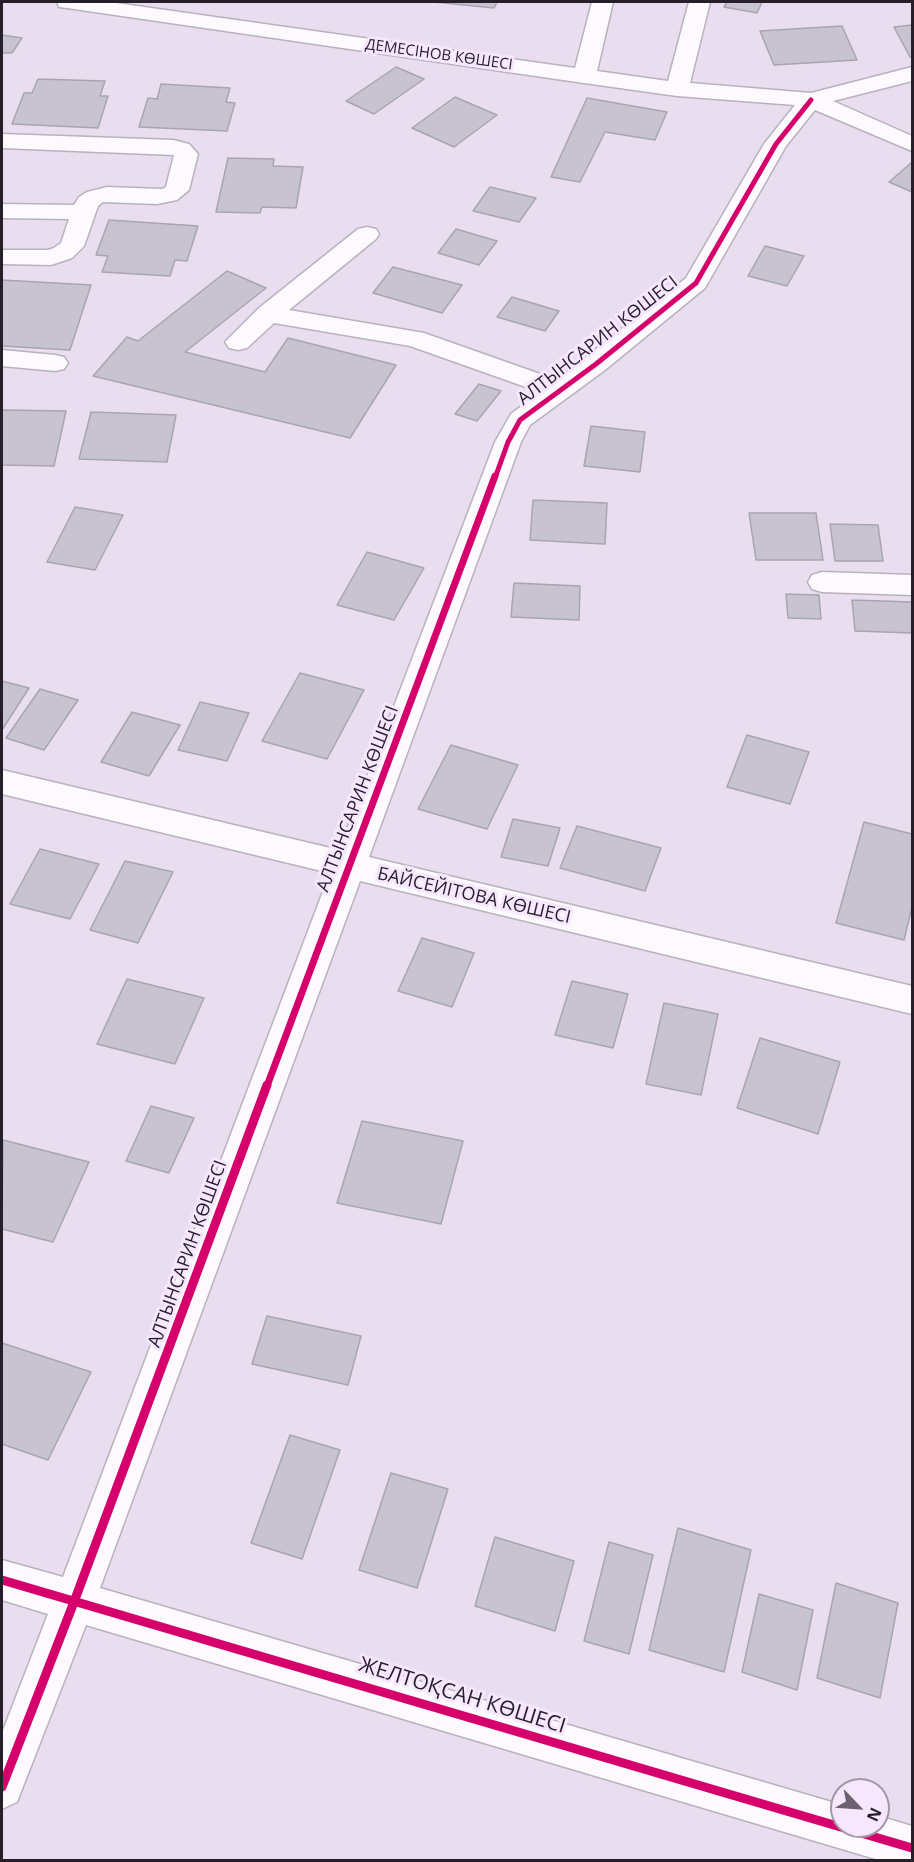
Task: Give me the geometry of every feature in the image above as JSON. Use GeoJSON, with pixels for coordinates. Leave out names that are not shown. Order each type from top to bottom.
{"type":"FeatureCollection","features":[{"type":"Feature","properties":{"kind":"street","name":"ДЕМЕСІНОВ КӨШЕСІ"},"geometry":{"type":"LineString","coordinates":[[67,2],[677,89],[811,100]]}},
{"type":"Feature","properties":{"kind":"street"},"geometry":{"type":"LineString","coordinates":[[584,76],[603,2]]}},
{"type":"Feature","properties":{"kind":"street"},"geometry":{"type":"LineString","coordinates":[[677,89],[700,2]]}},
{"type":"Feature","properties":{"kind":"street"},"geometry":{"type":"LineString","coordinates":[[811,100],[912,74]]}},
{"type":"Feature","properties":{"kind":"street"},"geometry":{"type":"LineString","coordinates":[[811,100],[912,144]]}},
{"type":"Feature","properties":{"kind":"street","name":"АЛТЫНСАРИН КӨШЕСІ"},"geometry":{"type":"LineString","coordinates":[[2,1787],[74,1602],[508,442],[520,420],[696,283],[776,144],[811,100]]}},
{"type":"Feature","properties":{"kind":"street"},"geometry":{"type":"LineString","coordinates":[[2,141],[172,147],[181,149],[186,154],[177,190],[169,195],[107,194],[87,202],[72,246],[63,253],[51,258],[2,257]]}},
{"type":"Feature","properties":{"kind":"street"},"geometry":{"type":"LineString","coordinates":[[2,211],[83,212]]}},
{"type":"Feature","properties":{"kind":"street"},"geometry":{"type":"LineString","coordinates":[[238,342],[268,314],[367,234]]}},
{"type":"Feature","properties":{"kind":"street"},"geometry":{"type":"LineString","coordinates":[[268,314],[415,339],[560,390]]}},
{"type":"Feature","properties":{"kind":"street"},"geometry":{"type":"LineString","coordinates":[[2,358],[55,363]]}},
{"type":"Feature","properties":{"kind":"street"},"geometry":{"type":"LineString","coordinates":[[822,582],[912,585]]}},
{"type":"Feature","properties":{"kind":"street","name":"БАЙСЕЙІТОВА КӨШЕСІ"},"geometry":{"type":"LineString","coordinates":[[2,782],[912,1000]]}},
{"type":"Feature","properties":{"kind":"street","name":"ЖЕЛТОҚСАН КӨШЕСІ"},"geometry":{"type":"LineString","coordinates":[[2,1580],[912,1848]]}},
{"type":"Feature","properties":{"kind":"building"},"geometry":{"type":"Polygon","coordinates":[[[434,2],[497,2],[494,8],[434,2]]]}},
{"type":"Feature","properties":{"kind":"building"},"geometry":{"type":"Polygon","coordinates":[[[727,2],[762,2],[757,13],[724,7],[727,2]]]}},
{"type":"Feature","properties":{"kind":"building"},"geometry":{"type":"Polygon","coordinates":[[[912,25],[912,57],[910,57],[894,27],[912,25]]]}},
{"type":"Feature","properties":{"kind":"building"},"geometry":{"type":"Polygon","coordinates":[[[842,26],[857,60],[774,65],[760,31],[842,26]]]}},
{"type":"Feature","properties":{"kind":"building"},"geometry":{"type":"Polygon","coordinates":[[[2,35],[22,38],[12,53],[2,53],[2,35]]]}},
{"type":"Feature","properties":{"kind":"building"},"geometry":{"type":"Polygon","coordinates":[[[396,67],[424,79],[374,114],[346,101],[396,67]]]}},
{"type":"Feature","properties":{"kind":"building"},"geometry":{"type":"Polygon","coordinates":[[[38,79],[105,81],[100,96],[108,96],[98,128],[12,124],[24,93],[32,93],[38,79]]]}},
{"type":"Feature","properties":{"kind":"building"},"geometry":{"type":"Polygon","coordinates":[[[161,84],[230,88],[226,102],[235,103],[227,131],[139,127],[148,98],[157,99],[161,84]]]}},
{"type":"Feature","properties":{"kind":"building"},"geometry":{"type":"Polygon","coordinates":[[[455,97],[497,115],[454,147],[412,128],[455,97]]]}},
{"type":"Feature","properties":{"kind":"building"},"geometry":{"type":"Polygon","coordinates":[[[587,98],[667,112],[655,140],[605,132],[580,182],[551,177],[587,98]]]}},
{"type":"Feature","properties":{"kind":"building"},"geometry":{"type":"Polygon","coordinates":[[[228,158],[274,159],[273,166],[303,167],[296,208],[262,207],[260,213],[216,212],[228,158]]]}},
{"type":"Feature","properties":{"kind":"building"},"geometry":{"type":"Polygon","coordinates":[[[912,162],[912,192],[889,182],[912,162]]]}},
{"type":"Feature","properties":{"kind":"building"},"geometry":{"type":"Polygon","coordinates":[[[490,187],[536,198],[519,222],[473,211],[490,187]]]}},
{"type":"Feature","properties":{"kind":"building"},"geometry":{"type":"Polygon","coordinates":[[[109,220],[198,226],[187,261],[175,260],[170,276],[102,272],[108,256],[96,255],[109,220]]]}},
{"type":"Feature","properties":{"kind":"building"},"geometry":{"type":"Polygon","coordinates":[[[456,229],[497,241],[479,265],[438,253],[456,229]]]}},
{"type":"Feature","properties":{"kind":"building"},"geometry":{"type":"Polygon","coordinates":[[[765,246],[804,256],[787,286],[748,276],[765,246]]]}},
{"type":"Feature","properties":{"kind":"building"},"geometry":{"type":"Polygon","coordinates":[[[393,267],[462,285],[442,313],[373,293],[393,267]]]}},
{"type":"Feature","properties":{"kind":"building"},"geometry":{"type":"Polygon","coordinates":[[[227,271],[266,288],[185,352],[265,372],[288,338],[396,365],[350,438],[93,376],[127,337],[138,341],[227,271]]]}},
{"type":"Feature","properties":{"kind":"building"},"geometry":{"type":"Polygon","coordinates":[[[2,280],[91,285],[70,350],[2,346],[2,280]]]}},
{"type":"Feature","properties":{"kind":"building"},"geometry":{"type":"Polygon","coordinates":[[[512,297],[559,311],[545,331],[497,317],[512,297]]]}},
{"type":"Feature","properties":{"kind":"building"},"geometry":{"type":"Polygon","coordinates":[[[479,384],[501,391],[477,421],[455,414],[479,384]]]}},
{"type":"Feature","properties":{"kind":"building"},"geometry":{"type":"Polygon","coordinates":[[[2,410],[66,411],[54,466],[2,465],[2,410]]]}},
{"type":"Feature","properties":{"kind":"building"},"geometry":{"type":"Polygon","coordinates":[[[91,412],[176,415],[167,462],[79,459],[91,412]]]}},
{"type":"Feature","properties":{"kind":"building"},"geometry":{"type":"Polygon","coordinates":[[[591,426],[645,432],[640,472],[584,466],[591,426]]]}},
{"type":"Feature","properties":{"kind":"building"},"geometry":{"type":"Polygon","coordinates":[[[533,500],[607,503],[605,544],[530,540],[533,500]]]}},
{"type":"Feature","properties":{"kind":"building"},"geometry":{"type":"Polygon","coordinates":[[[75,507],[123,515],[95,570],[47,562],[75,507]]]}},
{"type":"Feature","properties":{"kind":"building"},"geometry":{"type":"Polygon","coordinates":[[[749,513],[816,513],[823,560],[756,560],[749,513]]]}},
{"type":"Feature","properties":{"kind":"building"},"geometry":{"type":"Polygon","coordinates":[[[830,524],[878,525],[883,561],[835,561],[830,524]]]}},
{"type":"Feature","properties":{"kind":"building"},"geometry":{"type":"Polygon","coordinates":[[[367,552],[424,568],[394,620],[337,605],[367,552]]]}},
{"type":"Feature","properties":{"kind":"building"},"geometry":{"type":"Polygon","coordinates":[[[514,583],[580,586],[579,620],[511,617],[514,583]]]}},
{"type":"Feature","properties":{"kind":"building"},"geometry":{"type":"Polygon","coordinates":[[[786,594],[819,595],[821,619],[788,618],[786,594]]]}},
{"type":"Feature","properties":{"kind":"building"},"geometry":{"type":"Polygon","coordinates":[[[852,600],[912,602],[912,633],[855,631],[852,600]]]}},
{"type":"Feature","properties":{"kind":"building"},"geometry":{"type":"Polygon","coordinates":[[[300,673],[364,690],[327,759],[262,741],[300,673]]]}},
{"type":"Feature","properties":{"kind":"building"},"geometry":{"type":"Polygon","coordinates":[[[2,681],[29,688],[2,730],[2,681]]]}},
{"type":"Feature","properties":{"kind":"building"},"geometry":{"type":"Polygon","coordinates":[[[40,689],[78,700],[44,750],[6,738],[40,689]]]}},
{"type":"Feature","properties":{"kind":"building"},"geometry":{"type":"Polygon","coordinates":[[[200,702],[249,713],[227,761],[178,750],[200,702]]]}},
{"type":"Feature","properties":{"kind":"building"},"geometry":{"type":"Polygon","coordinates":[[[132,712],[180,725],[149,776],[101,762],[132,712]]]}},
{"type":"Feature","properties":{"kind":"building"},"geometry":{"type":"Polygon","coordinates":[[[747,735],[809,752],[790,804],[727,787],[747,735]]]}},
{"type":"Feature","properties":{"kind":"building"},"geometry":{"type":"Polygon","coordinates":[[[451,745],[518,765],[487,829],[418,809],[451,745]]]}},
{"type":"Feature","properties":{"kind":"building"},"geometry":{"type":"Polygon","coordinates":[[[513,819],[560,828],[548,866],[501,857],[513,819]]]}},
{"type":"Feature","properties":{"kind":"building"},"geometry":{"type":"Polygon","coordinates":[[[864,822],[912,834],[912,907],[904,940],[836,923],[864,822]]]}},
{"type":"Feature","properties":{"kind":"building"},"geometry":{"type":"Polygon","coordinates":[[[577,826],[661,848],[645,891],[560,868],[577,826]]]}},
{"type":"Feature","properties":{"kind":"building"},"geometry":{"type":"Polygon","coordinates":[[[40,849],[99,864],[70,919],[10,904],[40,849]]]}},
{"type":"Feature","properties":{"kind":"building"},"geometry":{"type":"Polygon","coordinates":[[[125,861],[173,872],[138,943],[90,930],[125,861]]]}},
{"type":"Feature","properties":{"kind":"building"},"geometry":{"type":"Polygon","coordinates":[[[422,938],[474,953],[452,1007],[398,991],[422,938]]]}},
{"type":"Feature","properties":{"kind":"building"},"geometry":{"type":"Polygon","coordinates":[[[127,979],[204,998],[175,1064],[97,1044],[127,979]]]}},
{"type":"Feature","properties":{"kind":"building"},"geometry":{"type":"Polygon","coordinates":[[[572,981],[628,994],[613,1048],[555,1035],[572,981]]]}},
{"type":"Feature","properties":{"kind":"building"},"geometry":{"type":"Polygon","coordinates":[[[664,1003],[718,1014],[701,1095],[646,1084],[664,1003]]]}},
{"type":"Feature","properties":{"kind":"building"},"geometry":{"type":"Polygon","coordinates":[[[760,1038],[840,1062],[818,1134],[737,1108],[760,1038]]]}},
{"type":"Feature","properties":{"kind":"building"},"geometry":{"type":"Polygon","coordinates":[[[151,1106],[194,1118],[169,1173],[126,1161],[151,1106]]]}},
{"type":"Feature","properties":{"kind":"building"},"geometry":{"type":"Polygon","coordinates":[[[362,1121],[463,1141],[441,1224],[337,1203],[362,1121]]]}},
{"type":"Feature","properties":{"kind":"building"},"geometry":{"type":"Polygon","coordinates":[[[3,1140],[89,1162],[53,1242],[2,1229],[3,1140]]]}},
{"type":"Feature","properties":{"kind":"building"},"geometry":{"type":"Polygon","coordinates":[[[267,1316],[361,1336],[348,1385],[252,1364],[267,1316]]]}},
{"type":"Feature","properties":{"kind":"building"},"geometry":{"type":"Polygon","coordinates":[[[2,1343],[91,1372],[48,1460],[2,1444],[2,1343]]]}},
{"type":"Feature","properties":{"kind":"building"},"geometry":{"type":"Polygon","coordinates":[[[290,1435],[340,1450],[302,1559],[251,1543],[290,1435]]]}},
{"type":"Feature","properties":{"kind":"building"},"geometry":{"type":"Polygon","coordinates":[[[391,1473],[448,1489],[417,1588],[359,1570],[391,1473]]]}},
{"type":"Feature","properties":{"kind":"building"},"geometry":{"type":"Polygon","coordinates":[[[678,1528],[751,1550],[724,1672],[649,1650],[678,1528]]]}},
{"type":"Feature","properties":{"kind":"building"},"geometry":{"type":"Polygon","coordinates":[[[495,1537],[574,1561],[555,1631],[475,1606],[495,1537]]]}},
{"type":"Feature","properties":{"kind":"building"},"geometry":{"type":"Polygon","coordinates":[[[609,1542],[653,1555],[629,1654],[584,1641],[609,1542]]]}},
{"type":"Feature","properties":{"kind":"building"},"geometry":{"type":"Polygon","coordinates":[[[836,1583],[898,1603],[880,1698],[817,1678],[836,1583]]]}},
{"type":"Feature","properties":{"kind":"building"},"geometry":{"type":"Polygon","coordinates":[[[759,1594],[813,1610],[797,1690],[742,1672],[759,1594]]]}},
{"type":"Feature","properties":{"kind":"cycle path"},"geometry":{"type":"LineString","coordinates":[[2,1787],[74,1602],[508,442],[520,420],[596,364],[696,283],[776,144],[811,100]]}},
{"type":"Feature","properties":{"kind":"cycle path"},"geometry":{"type":"LineString","coordinates":[[2,1580],[912,1848]]}}]}
